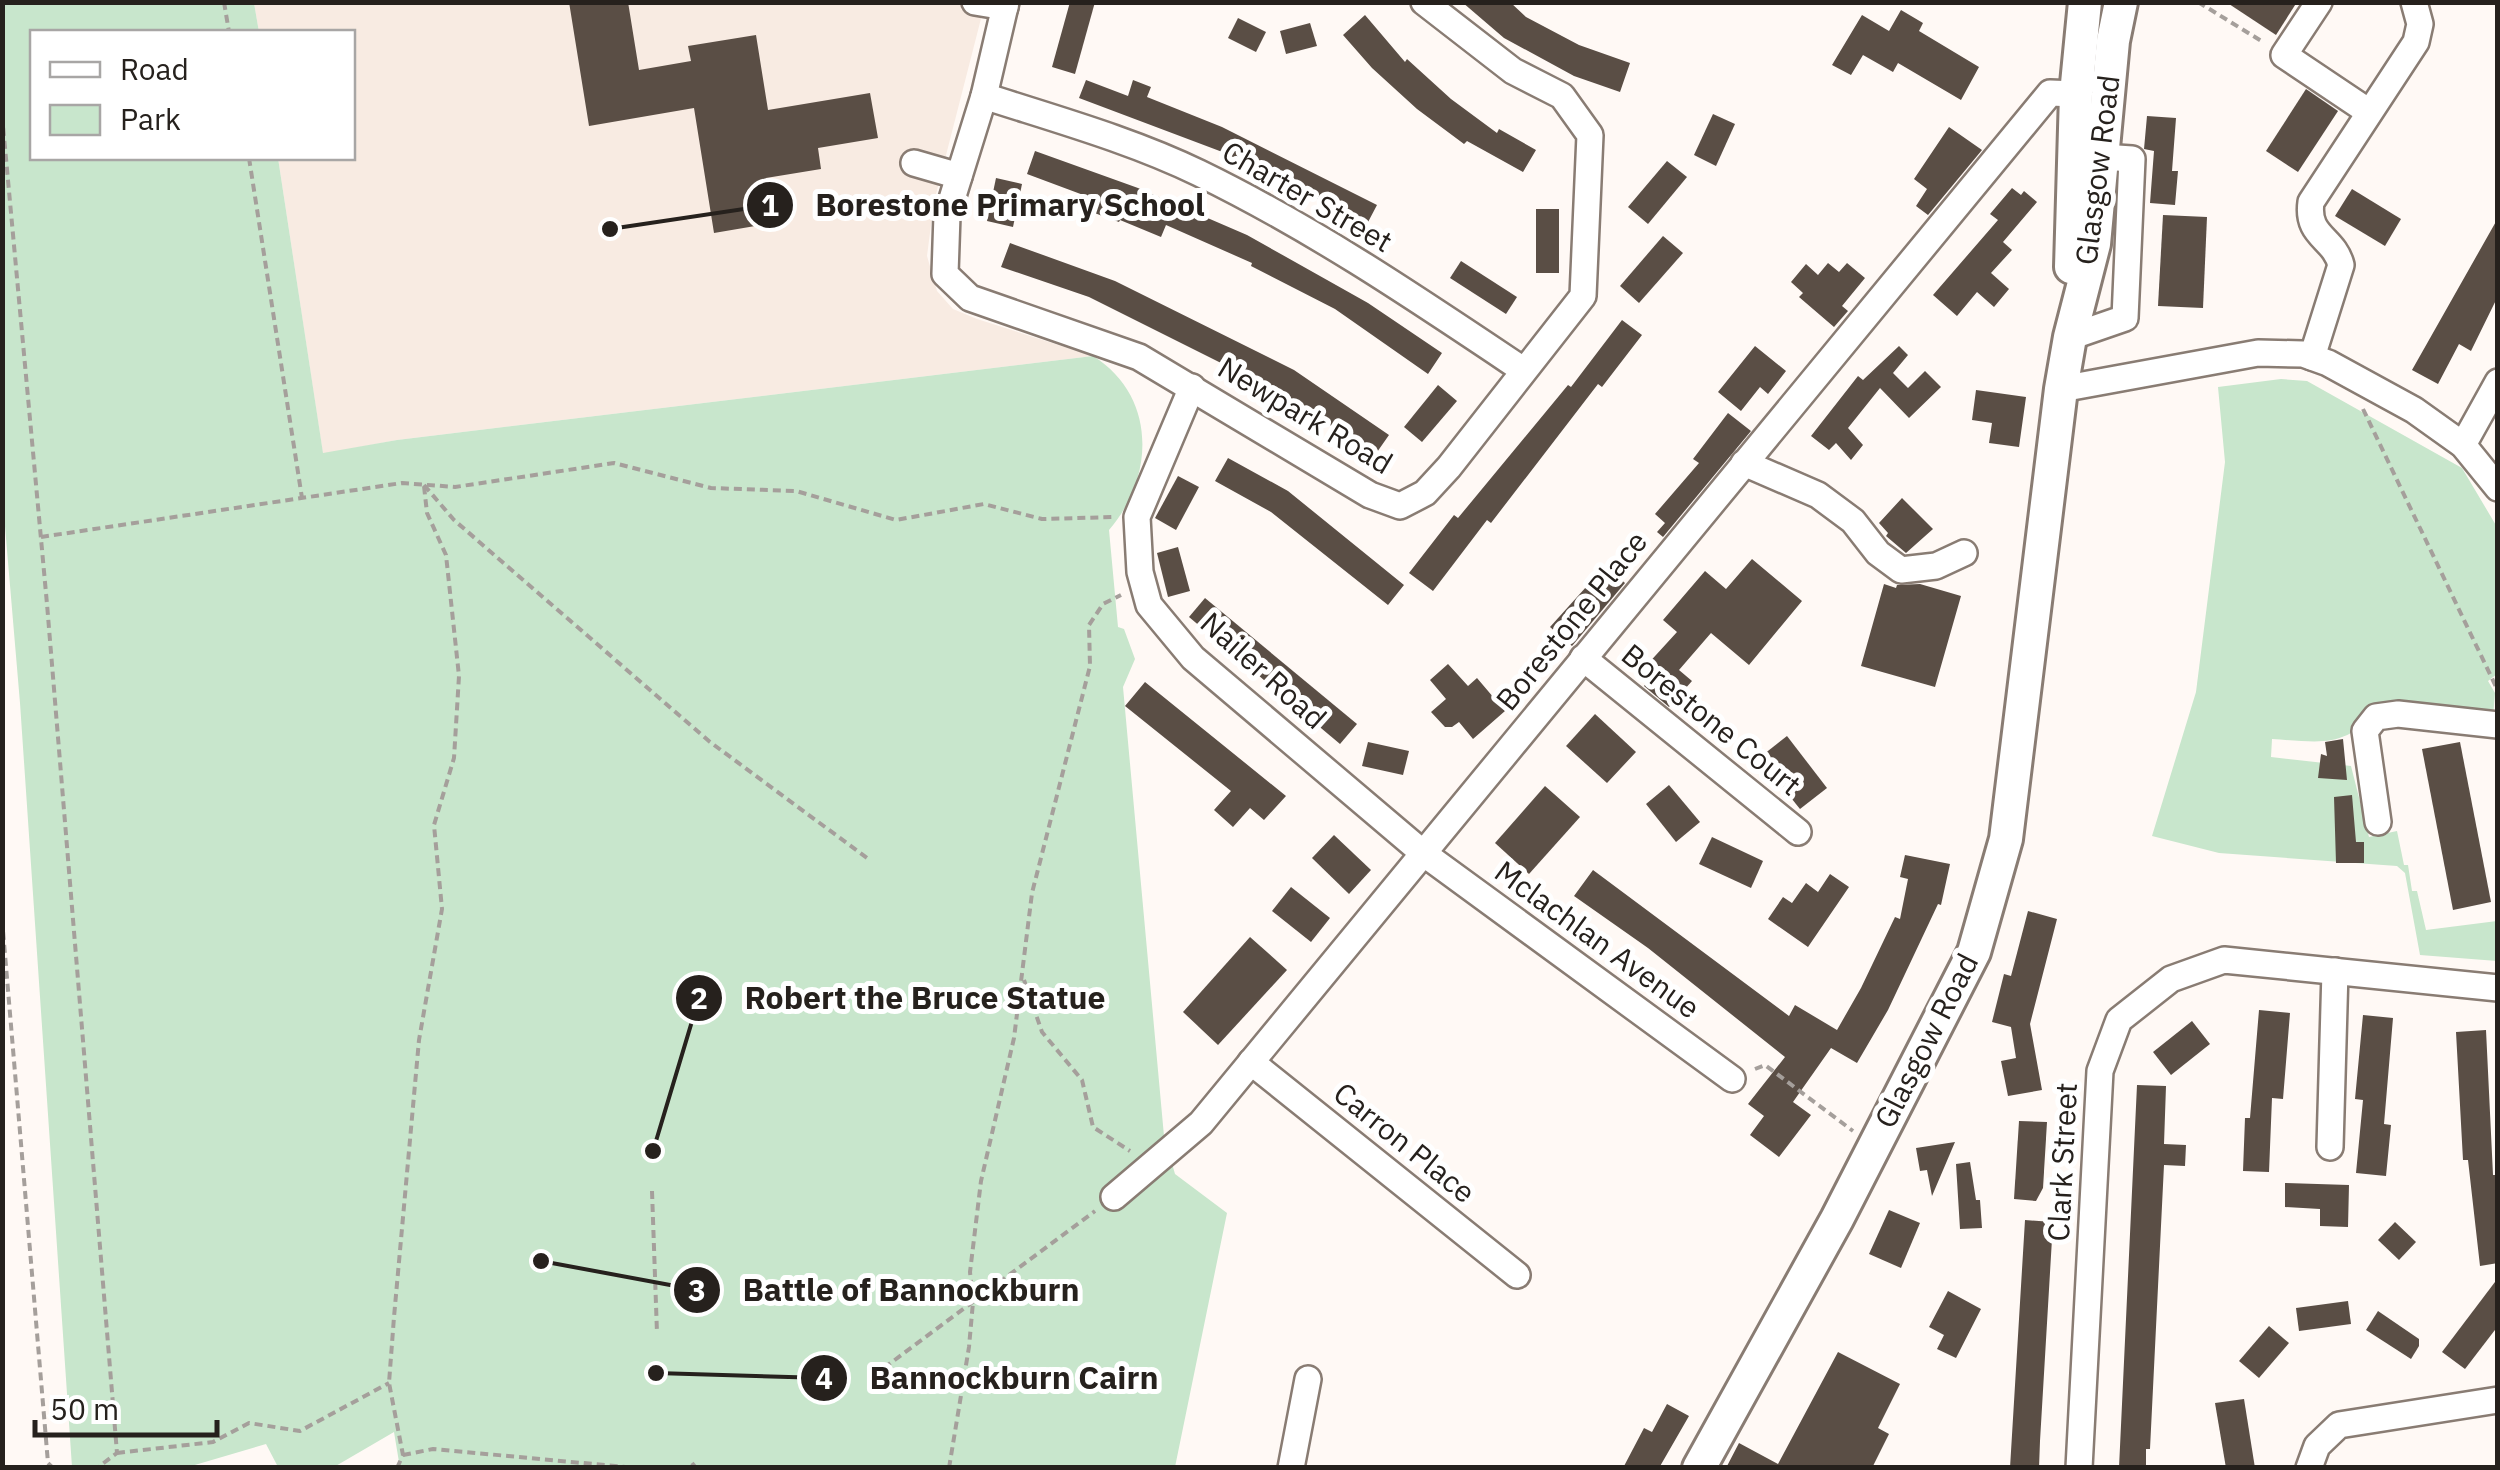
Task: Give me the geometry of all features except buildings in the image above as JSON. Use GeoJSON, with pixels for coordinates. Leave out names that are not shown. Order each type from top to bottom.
{"type":"FeatureCollection","features":[{"type":"Feature","properties":{"kind":"main road","name":"Glasgow Road"},"geometry":{"type":"LineString","coordinates":[[2070,336],[2076,94],[2085,2]]}},
{"type":"Feature","properties":{"kind":"main road","name":"Glasgow Road"},"geometry":{"type":"LineString","coordinates":[[1699,1468],[1838,1219],[1974,952],[2006,839],[2062,389],[2070,336],[2094,244],[2113,41],[2121,2]]}},
{"type":"Feature","properties":{"kind":"street"},"geometry":{"type":"LineString","coordinates":[[975,2],[1006,5]]}},
{"type":"Feature","properties":{"kind":"street","name":"Newpark Road"},"geometry":{"type":"LineString","coordinates":[[1006,5],[984,96],[947,215],[945,274],[970,298],[1139,357],[1370,495],[1400,506],[1425,493],[1583,296],[1590,135],[1562,96],[1513,71],[1424,2]]}},
{"type":"Feature","properties":{"kind":"street"},"geometry":{"type":"LineString","coordinates":[[2319,2],[2284,55],[2369,112]]}},
{"type":"Feature","properties":{"kind":"street"},"geometry":{"type":"LineString","coordinates":[[2312,357],[2341,265],[2338,254],[2314,228],[2311,202],[2416,42],[2420,24],[2414,2]]}},
{"type":"Feature","properties":{"kind":"street"},"geometry":{"type":"LineString","coordinates":[[2076,94],[2113,41]]}},
{"type":"Feature","properties":{"kind":"street","name":"Borestone Place"},"geometry":{"type":"LineString","coordinates":[[1114,1197],[1200,1123],[2050,93],[2076,94]]}},
{"type":"Feature","properties":{"kind":"street","name":"Charter Street"},"geometry":{"type":"LineString","coordinates":[[984,96],[1196,171],[1337,246],[1523,370]]}},
{"type":"Feature","properties":{"kind":"street"},"geometry":{"type":"LineString","coordinates":[[2070,336],[2124,318],[2132,159],[2102,157]]}},
{"type":"Feature","properties":{"kind":"street"},"geometry":{"type":"LineString","coordinates":[[914,164],[959,176]]}},
{"type":"Feature","properties":{"kind":"street"},"geometry":{"type":"LineString","coordinates":[[2062,389],[2258,352],[2312,357],[2414,410],[2462,445],[2498,488]]}},
{"type":"Feature","properties":{"kind":"street"},"geometry":{"type":"LineString","coordinates":[[2462,445],[2498,382]]}},
{"type":"Feature","properties":{"kind":"street","name":"Nailer Road"},"geometry":{"type":"LineString","coordinates":[[1192,386],[1137,517],[1148,606],[1192,658],[1423,853]]}},
{"type":"Feature","properties":{"kind":"street"},"geometry":{"type":"LineString","coordinates":[[1744,463],[1818,495],[1853,521],[1878,553],[1901,570],[1936,566],[1964,553]]}},
{"type":"Feature","properties":{"kind":"street","name":"Borestone Court"},"geometry":{"type":"LineString","coordinates":[[1583,658],[1798,832]]}},
{"type":"Feature","properties":{"kind":"street"},"geometry":{"type":"LineString","coordinates":[[2378,822],[2365,731],[2376,718],[2398,714],[2498,724]]}},
{"type":"Feature","properties":{"kind":"street","name":"Mclachlan Avenue"},"geometry":{"type":"LineString","coordinates":[[1423,853],[1732,1079]]}},
{"type":"Feature","properties":{"kind":"street","name":"Clark Street"},"geometry":{"type":"LineString","coordinates":[[2079,1468],[2100,1071],[2119,1020],[2172,979],[2224,960],[2498,988]]}},
{"type":"Feature","properties":{"kind":"street"},"geometry":{"type":"LineString","coordinates":[[2330,1147],[2336,971]]}},
{"type":"Feature","properties":{"kind":"street","name":"Carron Place"},"geometry":{"type":"LineString","coordinates":[[1251,1062],[1517,1275]]}},
{"type":"Feature","properties":{"kind":"street"},"geometry":{"type":"LineString","coordinates":[[1291,1468],[1308,1380]]}},
{"type":"Feature","properties":{"kind":"street"},"geometry":{"type":"LineString","coordinates":[[2309,1468],[2317,1446],[2339,1425],[2498,1400]]}},
{"type":"Feature","properties":{"kind":"path"},"geometry":{"type":"LineString","coordinates":[[224,2],[229,30]]}},
{"type":"Feature","properties":{"kind":"path"},"geometry":{"type":"LineString","coordinates":[[2198,2],[2284,55]]}},
{"type":"Feature","properties":{"kind":"path"},"geometry":{"type":"LineString","coordinates":[[2,115],[117,1453]]}},
{"type":"Feature","properties":{"kind":"path"},"geometry":{"type":"LineString","coordinates":[[249,160],[302,498]]}},
{"type":"Feature","properties":{"kind":"path"},"geometry":{"type":"LineString","coordinates":[[2362,382],[2358,398],[2498,691]]}},
{"type":"Feature","properties":{"kind":"path"},"geometry":{"type":"LineString","coordinates":[[41,537],[402,483],[455,487],[614,463],[710,488],[796,491],[896,520],[984,504],[1042,518],[1137,517]]}},
{"type":"Feature","properties":{"kind":"path"},"geometry":{"type":"LineString","coordinates":[[424,485],[454,520],[710,742],[867,858]]}},
{"type":"Feature","properties":{"kind":"path"},"geometry":{"type":"LineString","coordinates":[[397,1468],[402,1455],[389,1382],[419,1040],[442,909],[434,825],[454,758],[459,676],[446,555],[427,513],[424,485]]}},
{"type":"Feature","properties":{"kind":"path"},"geometry":{"type":"LineString","coordinates":[[949,1468],[973,1302],[970,1272],[981,1181],[1014,1038],[1032,894],[1090,666],[1089,625],[1104,604],[1143,583]]}},
{"type":"Feature","properties":{"kind":"path"},"geometry":{"type":"LineString","coordinates":[[2,920],[48,1463],[53,1468]]}},
{"type":"Feature","properties":{"kind":"path"},"geometry":{"type":"LineString","coordinates":[[1023,977],[1042,1032],[1082,1080],[1093,1127],[1108,1140],[1122,1143],[1147,1168]]}},
{"type":"Feature","properties":{"kind":"path"},"geometry":{"type":"LineString","coordinates":[[1732,1079],[1764,1065],[1874,1146]]}},
{"type":"Feature","properties":{"kind":"path"},"geometry":{"type":"LineString","coordinates":[[652,1191],[658,1333]]}},
{"type":"Feature","properties":{"kind":"path"},"geometry":{"type":"LineString","coordinates":[[884,1368],[1114,1197]]}},
{"type":"Feature","properties":{"kind":"path"},"geometry":{"type":"LineString","coordinates":[[97,1468],[117,1453],[213,1442],[249,1422],[300,1430],[389,1382]]}},
{"type":"Feature","properties":{"kind":"path"},"geometry":{"type":"LineString","coordinates":[[402,1455],[433,1449],[636,1468]]}},
{"type":"Feature","properties":{"kind":"shaded area"},"geometry":{"type":"Polygon","coordinates":[[[254,3],[985,3],[934,202],[927,256],[937,291],[953,309],[977,319],[1093,356],[397,440],[323,454],[278,160],[355,160],[355,30],[259,30],[254,3]]]}},
{"type":"Feature","properties":{"kind":"green space"},"geometry":{"type":"Polygon","coordinates":[[[2,3],[254,3],[259,30],[30,30],[30,160],[278,160],[323,453],[397,440],[1093,356],[1114,373],[1129,393],[1142,438],[1135,486],[1109,530],[1118,627],[1124,629],[1135,659],[1123,687],[1164,1136],[1175,1174],[1227,1213],[1175,1467],[400,1468],[394,1432],[334,1467],[278,1467],[266,1444],[188,1467],[72,1467],[3,503],[2,3]]]}},
{"type":"Feature","properties":{"kind":"green space"},"geometry":{"type":"Polygon","coordinates":[[[2281,379],[2307,381],[2462,468],[2497,527],[2497,674],[2488,681],[2495,693],[2493,717],[2386,708],[2357,730],[2334,740],[2272,739],[2271,757],[2351,766],[2369,837],[2397,831],[2426,930],[2497,921],[2497,961],[2420,955],[2405,873],[2397,866],[2219,853],[2152,836],[2196,692],[2225,462],[2218,387],[2281,379]]]}},
{"type":"Feature","properties":{"kind":"place","name":"Borestone Primary School"},"geometry":{"type":"Point","coordinates":[610,229]}},
{"type":"Feature","properties":{"kind":"place","name":"Robert the Bruce Statue"},"geometry":{"type":"Point","coordinates":[653,1151]}},
{"type":"Feature","properties":{"kind":"place","name":"Battle of Bannockburn"},"geometry":{"type":"Point","coordinates":[541,1261]}},
{"type":"Feature","properties":{"kind":"place","name":"Bannockburn Cairn"},"geometry":{"type":"Point","coordinates":[656,1373]}}]}
